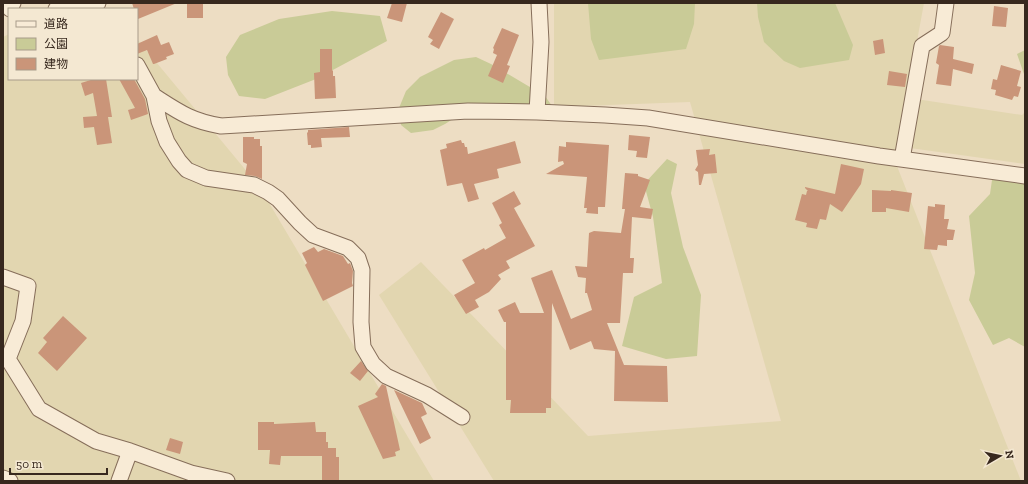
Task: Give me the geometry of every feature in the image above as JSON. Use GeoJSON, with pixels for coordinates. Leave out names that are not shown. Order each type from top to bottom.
{"type":"FeatureCollection","features":[{"type":"Feature","properties":{"kind":"street"},"geometry":{"type":"LineString","coordinates":[[537,112],[541,42],[539,3]]}},
{"type":"Feature","properties":{"kind":"street"},"geometry":{"type":"LineString","coordinates":[[902,159],[922,46],[942,33],[946,3]]}},
{"type":"Feature","properties":{"kind":"street"},"geometry":{"type":"LineString","coordinates":[[70,8],[97,6]]}},
{"type":"Feature","properties":{"kind":"street"},"geometry":{"type":"LineString","coordinates":[[138,67],[154,96],[159,121],[178,161],[187,170],[206,178],[254,186],[268,192],[278,199],[313,235],[348,248],[358,258],[362,270],[361,322],[363,347],[373,364],[386,376],[427,395],[462,417]]}},
{"type":"Feature","properties":{"kind":"street"},"geometry":{"type":"LineString","coordinates":[[154,96],[184,116],[203,123],[221,126],[468,111],[537,112],[648,118],[902,159],[1025,176]]}},
{"type":"Feature","properties":{"kind":"street"},"geometry":{"type":"LineString","coordinates":[[3,277],[28,286],[23,321],[3,374]]}},
{"type":"Feature","properties":{"kind":"street"},"geometry":{"type":"LineString","coordinates":[[8,359],[39,409],[96,441],[130,451],[190,474],[227,481]]}},
{"type":"Feature","properties":{"kind":"street"},"geometry":{"type":"LineString","coordinates":[[119,481],[130,451]]}},
{"type":"Feature","properties":{"kind":"street"},"geometry":{"type":"LineString","coordinates":[[3,478],[10,481]]}},
{"type":"Feature","properties":{"kind":"shaded area"},"geometry":{"type":"Polygon","coordinates":[[[554,3],[924,3],[895,161],[1021,481],[494,481],[379,295],[421,262],[588,436],[781,421],[690,102],[554,107],[554,3]]]}},
{"type":"Feature","properties":{"kind":"shaded area"},"geometry":{"type":"Polygon","coordinates":[[[8,34],[8,80],[138,80],[138,40],[259,186],[434,481],[3,481],[3,37],[8,34]]]}},
{"type":"Feature","properties":{"kind":"shaded area"},"geometry":{"type":"Polygon","coordinates":[[[916,99],[1022,115],[1025,112],[1025,164],[910,148],[916,99]]]}},
{"type":"Feature","properties":{"kind":"green space"},"geometry":{"type":"Polygon","coordinates":[[[588,3],[695,3],[694,24],[686,49],[599,60],[591,39],[588,3]]]}},
{"type":"Feature","properties":{"kind":"green space"},"geometry":{"type":"Polygon","coordinates":[[[757,3],[835,3],[853,45],[849,60],[800,68],[784,61],[764,42],[758,17],[757,3]]]}},
{"type":"Feature","properties":{"kind":"green space"},"geometry":{"type":"Polygon","coordinates":[[[332,11],[380,16],[387,41],[316,79],[265,99],[239,96],[228,75],[226,57],[240,35],[279,19],[332,11]]]}},
{"type":"Feature","properties":{"kind":"green space"},"geometry":{"type":"Polygon","coordinates":[[[1025,50],[1025,77],[1017,54],[1025,50]]]}},
{"type":"Feature","properties":{"kind":"green space"},"geometry":{"type":"Polygon","coordinates":[[[476,57],[491,64],[545,96],[557,113],[512,114],[478,103],[433,130],[411,133],[401,125],[399,108],[406,91],[420,77],[454,60],[476,57]]]}},
{"type":"Feature","properties":{"kind":"green space"},"geometry":{"type":"Polygon","coordinates":[[[667,159],[677,164],[671,193],[683,247],[701,295],[697,356],[666,359],[622,346],[634,297],[662,283],[653,217],[644,184],[667,159]]]}},
{"type":"Feature","properties":{"kind":"green space"},"geometry":{"type":"Polygon","coordinates":[[[993,173],[1025,178],[1025,347],[1009,338],[993,345],[969,300],[975,273],[969,216],[990,194],[993,173]]]}},
{"type":"Feature","properties":{"kind":"building"},"geometry":{"type":"Polygon","coordinates":[[[132,3],[177,3],[138,19],[138,8],[134,8],[132,3]]]}},
{"type":"Feature","properties":{"kind":"building"},"geometry":{"type":"Polygon","coordinates":[[[187,3],[203,3],[203,18],[187,18],[187,3]]]}},
{"type":"Feature","properties":{"kind":"building"},"geometry":{"type":"Polygon","coordinates":[[[392,3],[407,3],[402,22],[387,18],[392,3]]]}},
{"type":"Feature","properties":{"kind":"building"},"geometry":{"type":"Polygon","coordinates":[[[994,6],[1008,8],[1006,27],[992,26],[994,6]]]}},
{"type":"Feature","properties":{"kind":"building"},"geometry":{"type":"Polygon","coordinates":[[[441,12],[454,19],[439,49],[430,44],[433,40],[428,37],[441,12]]]}},
{"type":"Feature","properties":{"kind":"building"},"geometry":{"type":"Polygon","coordinates":[[[502,28],[519,35],[507,65],[510,66],[503,83],[488,76],[497,55],[493,53],[493,48],[502,28]]]}},
{"type":"Feature","properties":{"kind":"building"},"geometry":{"type":"Polygon","coordinates":[[[157,35],[161,45],[169,42],[174,54],[166,57],[167,59],[153,64],[147,50],[138,54],[138,44],[157,35]]]}},
{"type":"Feature","properties":{"kind":"building"},"geometry":{"type":"Polygon","coordinates":[[[883,39],[885,53],[875,55],[873,41],[883,39]]]}},
{"type":"Feature","properties":{"kind":"building"},"geometry":{"type":"Polygon","coordinates":[[[940,45],[954,47],[953,59],[974,64],[972,74],[953,69],[951,86],[936,84],[939,65],[936,63],[940,45]]]}},
{"type":"Feature","properties":{"kind":"building"},"geometry":{"type":"Polygon","coordinates":[[[320,49],[332,49],[332,71],[333,70],[333,76],[335,76],[336,98],[315,99],[314,73],[320,72],[320,49]]]}},
{"type":"Feature","properties":{"kind":"building"},"geometry":{"type":"Polygon","coordinates":[[[1001,65],[1021,71],[1017,86],[1021,87],[1018,97],[1014,96],[1012,100],[995,95],[996,90],[991,89],[993,79],[997,80],[1001,65]]]}},
{"type":"Feature","properties":{"kind":"building"},"geometry":{"type":"Polygon","coordinates":[[[889,71],[907,74],[905,87],[887,85],[889,71]]]}},
{"type":"Feature","properties":{"kind":"building"},"geometry":{"type":"Polygon","coordinates":[[[91,80],[106,80],[112,117],[108,117],[112,143],[97,145],[94,127],[84,128],[83,117],[97,116],[93,93],[85,96],[81,83],[91,80]]]}},
{"type":"Feature","properties":{"kind":"building"},"geometry":{"type":"Polygon","coordinates":[[[120,80],[135,80],[145,99],[148,114],[131,120],[128,110],[135,108],[120,80]]]}},
{"type":"Feature","properties":{"kind":"building"},"geometry":{"type":"Polygon","coordinates":[[[349,127],[350,137],[321,138],[322,147],[311,148],[311,145],[308,145],[308,130],[349,127]]]}},
{"type":"Feature","properties":{"kind":"building"},"geometry":{"type":"Polygon","coordinates":[[[629,135],[650,137],[647,158],[636,157],[637,151],[628,150],[629,135]]]}},
{"type":"Feature","properties":{"kind":"building"},"geometry":{"type":"Polygon","coordinates":[[[243,137],[254,137],[254,139],[260,139],[260,146],[262,146],[262,179],[255,176],[245,175],[247,164],[243,162],[243,137]]]}},
{"type":"Feature","properties":{"kind":"building"},"geometry":{"type":"Polygon","coordinates":[[[461,140],[465,147],[467,147],[468,154],[515,141],[521,163],[497,169],[499,178],[474,184],[479,199],[468,202],[462,183],[447,186],[440,150],[447,148],[446,144],[461,140]]]}},
{"type":"Feature","properties":{"kind":"building"},"geometry":{"type":"Polygon","coordinates":[[[566,142],[609,145],[605,207],[598,207],[598,214],[586,213],[587,208],[584,208],[587,177],[546,174],[564,164],[563,161],[558,162],[559,146],[566,147],[566,142]]]}},
{"type":"Feature","properties":{"kind":"building"},"geometry":{"type":"Polygon","coordinates":[[[710,149],[709,155],[715,154],[717,173],[704,174],[701,185],[699,185],[698,172],[695,170],[698,165],[696,150],[710,149]]]}},
{"type":"Feature","properties":{"kind":"building"},"geometry":{"type":"Polygon","coordinates":[[[841,164],[864,169],[861,184],[842,212],[830,204],[826,220],[820,219],[817,229],[806,227],[807,223],[795,220],[802,194],[806,195],[808,191],[805,187],[835,194],[841,164]]]}},
{"type":"Feature","properties":{"kind":"building"},"geometry":{"type":"Polygon","coordinates":[[[625,173],[638,174],[638,176],[650,180],[640,207],[653,209],[651,219],[632,217],[630,258],[634,258],[633,273],[623,273],[620,323],[607,323],[624,365],[667,366],[668,402],[614,401],[615,351],[594,349],[591,341],[570,350],[552,303],[551,408],[546,408],[546,413],[510,413],[511,400],[506,400],[506,322],[504,322],[498,310],[515,302],[520,313],[544,313],[531,278],[552,270],[571,319],[592,310],[587,293],[585,293],[586,278],[578,277],[575,266],[587,267],[589,233],[594,231],[621,233],[625,209],[622,209],[625,173]]]}},
{"type":"Feature","properties":{"kind":"building"},"geometry":{"type":"Polygon","coordinates":[[[872,190],[891,190],[912,193],[909,212],[886,208],[886,212],[872,212],[872,190]]]}},
{"type":"Feature","properties":{"kind":"building"},"geometry":{"type":"Polygon","coordinates":[[[514,191],[521,204],[514,208],[535,246],[506,261],[510,268],[498,275],[501,279],[489,292],[475,300],[479,307],[466,314],[454,295],[475,283],[462,260],[484,248],[485,250],[506,238],[499,225],[502,223],[492,203],[514,191]]]}},
{"type":"Feature","properties":{"kind":"building"},"geometry":{"type":"Polygon","coordinates":[[[935,204],[945,205],[944,219],[949,219],[947,229],[955,230],[953,240],[947,240],[947,246],[938,245],[937,250],[924,249],[928,206],[935,207],[935,204]]]}},
{"type":"Feature","properties":{"kind":"building"},"geometry":{"type":"Polygon","coordinates":[[[314,247],[318,252],[324,249],[343,256],[348,264],[350,263],[353,271],[353,286],[323,301],[305,265],[307,263],[302,253],[314,247]]]}},
{"type":"Feature","properties":{"kind":"building"},"geometry":{"type":"Polygon","coordinates":[[[63,316],[87,338],[57,371],[38,353],[47,342],[43,338],[63,316]]]}},
{"type":"Feature","properties":{"kind":"building"},"geometry":{"type":"Polygon","coordinates":[[[361,361],[368,371],[360,381],[350,373],[361,361]]]}},
{"type":"Feature","properties":{"kind":"building"},"geometry":{"type":"Polygon","coordinates":[[[382,384],[386,386],[400,450],[395,452],[396,456],[383,459],[358,406],[378,397],[375,394],[382,384]]]}},
{"type":"Feature","properties":{"kind":"building"},"geometry":{"type":"Polygon","coordinates":[[[394,390],[422,403],[427,414],[421,417],[431,438],[420,444],[394,390]]]}},
{"type":"Feature","properties":{"kind":"building"},"geometry":{"type":"Polygon","coordinates":[[[258,422],[274,422],[274,424],[315,422],[316,432],[326,432],[326,442],[328,442],[328,448],[336,448],[336,457],[339,457],[339,481],[322,481],[322,456],[281,456],[280,465],[269,464],[270,450],[258,450],[258,422]]]}},
{"type":"Feature","properties":{"kind":"building"},"geometry":{"type":"Polygon","coordinates":[[[170,438],[183,442],[180,454],[166,450],[170,438]]]}}]}
